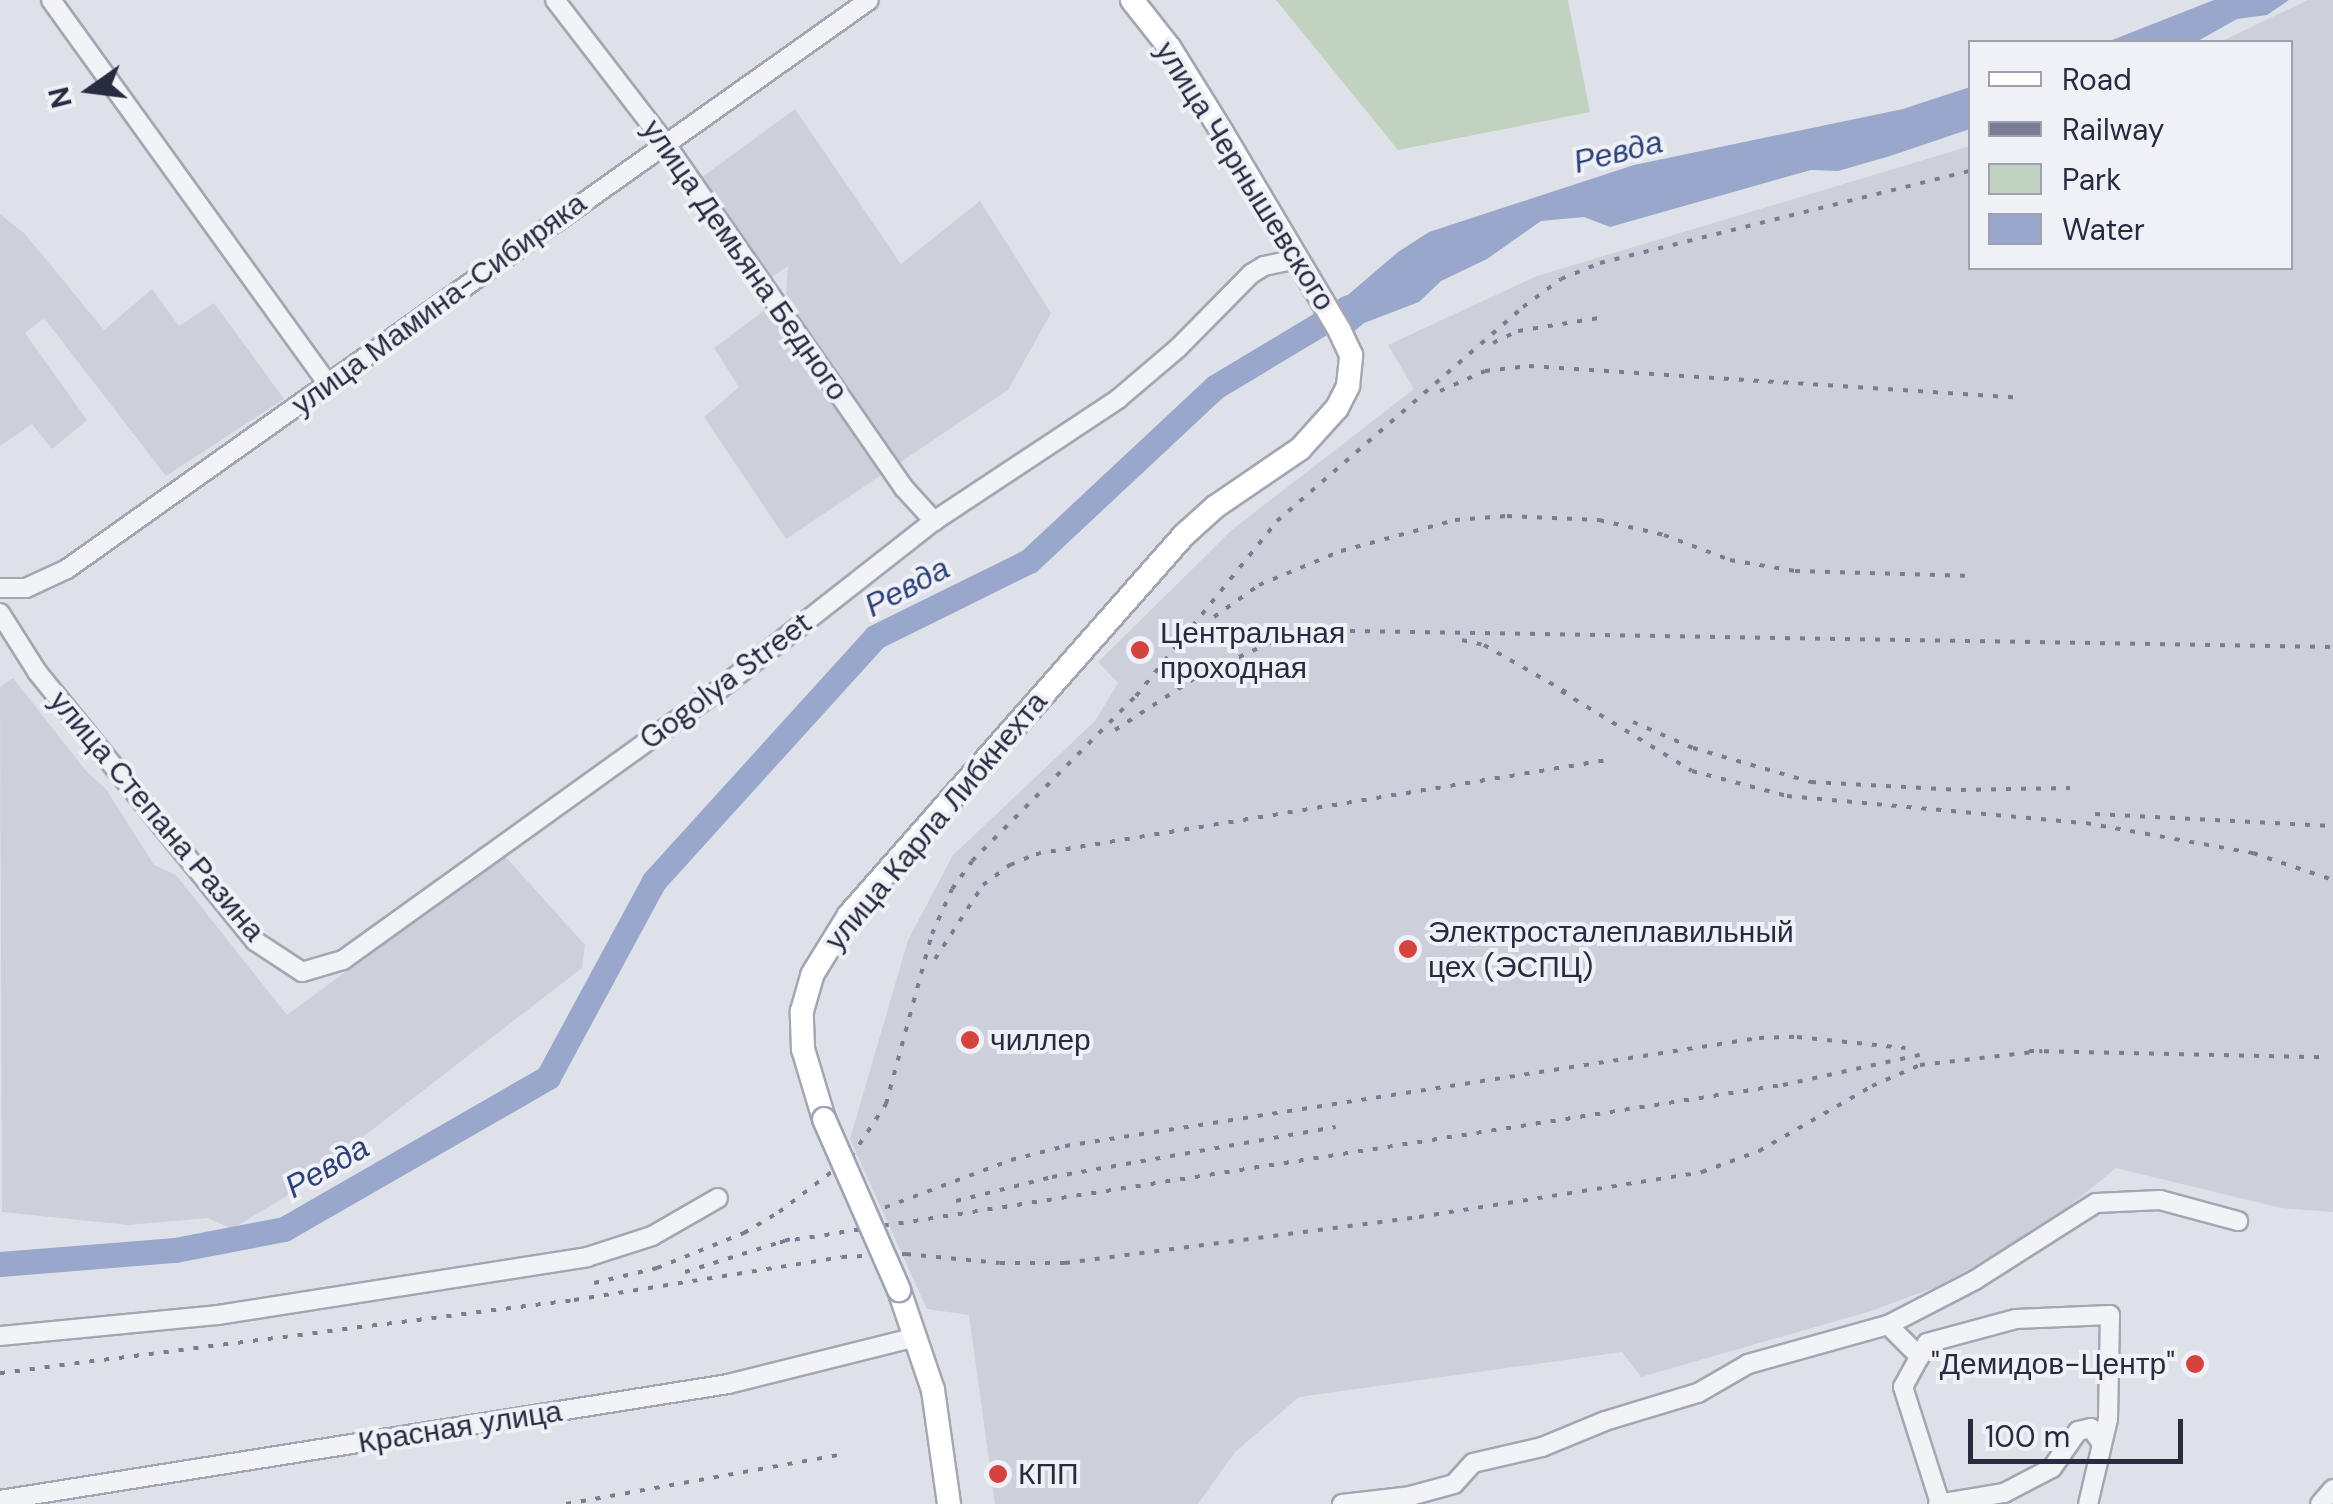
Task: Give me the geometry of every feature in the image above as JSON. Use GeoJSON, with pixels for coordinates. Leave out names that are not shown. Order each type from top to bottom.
{"type":"FeatureCollection","features":[{"type":"Feature","properties":{"kind":"main road","name":"улица Чернышевского"},"geometry":{"type":"LineString","coordinates":[[1132,0],[1196,89],[1351,355]]}},
{"type":"Feature","properties":{"kind":"main road","name":"улица Карла Либкнехта"},"geometry":{"type":"LineString","coordinates":[[948,1504],[938,1410],[916,1336],[824,1119],[806,1067],[802,1030],[812,975],[834,937],[897,858],[1184,535],[1313,436],[1344,397],[1351,355]]}},
{"type":"Feature","properties":{"kind":"street"},"geometry":{"type":"LineString","coordinates":[[51,0],[328,384]]}},
{"type":"Feature","properties":{"kind":"street","name":"улица Демьяна Бедного"},"geometry":{"type":"LineString","coordinates":[[555,0],[664,142],[889,467],[934,520]]}},
{"type":"Feature","properties":{"kind":"street","name":"улица Мамина-Сибиряка"},"geometry":{"type":"LineString","coordinates":[[0,588],[26,588],[66,569],[664,142],[870,0]]}},
{"type":"Feature","properties":{"kind":"street","name":"Gogolya Street"},"geometry":{"type":"LineString","coordinates":[[343,960],[716,692],[934,520],[1118,399],[1250,274],[1264,266],[1303,268]]}},
{"type":"Feature","properties":{"kind":"street","name":"улица Степана Разина"},"geometry":{"type":"LineString","coordinates":[[0,613],[38,673],[255,941],[302,972],[343,960]]}},
{"type":"Feature","properties":{"kind":"street"},"geometry":{"type":"LineString","coordinates":[[0,1336],[218,1315],[587,1257],[652,1236],[718,1198]]}},
{"type":"Feature","properties":{"kind":"street"},"geometry":{"type":"LineString","coordinates":[[1342,1504],[1410,1496],[1454,1484],[1473,1463],[1542,1446],[1606,1421],[1698,1393],[1748,1364],[1888,1326],[1975,1280],[2096,1203],[2160,1200],[2238,1221]]}},
{"type":"Feature","properties":{"kind":"street"},"geometry":{"type":"LineString","coordinates":[[2088,1504],[2102,1444],[2108,1418],[2110,1314],[2016,1319],[1927,1344],[1902,1387],[1939,1504],[2004,1493],[2052,1468],[2078,1430],[2091,1428],[2102,1444]]}},
{"type":"Feature","properties":{"kind":"street"},"geometry":{"type":"LineString","coordinates":[[1888,1326],[1920,1357]]}},
{"type":"Feature","properties":{"kind":"street","name":"Красная улица"},"geometry":{"type":"LineString","coordinates":[[0,1500],[714,1386],[916,1336]]}},
{"type":"Feature","properties":{"kind":"street"},"geometry":{"type":"LineString","coordinates":[[2320,1504],[2333,1488]]}},
{"type":"Feature","properties":{"kind":"shaded area"},"geometry":{"type":"Polygon","coordinates":[[[2308,0],[2333,0],[2333,1212],[2281,1208],[2116,1168],[2035,1234],[1936,1287],[1871,1311],[1641,1377],[1622,1352],[1299,1397],[1235,1452],[1198,1504],[995,1504],[969,1315],[927,1309],[850,1139],[908,940],[953,855],[1095,721],[1118,683],[1098,662],[1233,529],[1414,389],[1388,345],[1537,276],[1968,147],[1968,270],[2293,270],[2293,40],[2224,40],[2308,0]]]}},
{"type":"Feature","properties":{"kind":"shaded area"},"geometry":{"type":"Polygon","coordinates":[[[795,109],[901,264],[980,201],[1051,313],[1008,390],[786,539],[704,417],[739,387],[714,348],[786,294],[788,266],[768,280],[698,180],[795,109]]]}},
{"type":"Feature","properties":{"kind":"shaded area"},"geometry":{"type":"Polygon","coordinates":[[[0,214],[25,234],[104,330],[152,289],[179,326],[214,303],[284,399],[166,476],[44,318],[25,333],[87,420],[52,449],[32,424],[0,446],[0,214]]]}},
{"type":"Feature","properties":{"kind":"shaded area"},"geometry":{"type":"Polygon","coordinates":[[[13,678],[87,772],[106,789],[154,865],[176,875],[287,1015],[504,855],[585,945],[582,968],[285,1197],[232,1229],[208,1218],[128,1225],[2,1212],[0,687],[13,678]]]}},
{"type":"Feature","properties":{"kind":"green space"},"geometry":{"type":"Polygon","coordinates":[[[1276,0],[1568,0],[1590,112],[1398,150],[1276,0]]]}},
{"type":"Feature","properties":{"kind":"water"},"geometry":{"type":"Polygon","coordinates":[[[2214,0],[2289,0],[2267,15],[2237,19],[2200,40],[2112,40],[2214,0]]]}},
{"type":"Feature","properties":{"kind":"water"},"geometry":{"type":"Polygon","coordinates":[[[1968,88],[1968,130],[1838,171],[1811,170],[1610,227],[1584,217],[1541,221],[1487,259],[1441,281],[1419,302],[1364,323],[1351,334],[1335,306],[1398,252],[1429,232],[1634,165],[1903,109],[1968,88]]]}},
{"type":"Feature","properties":{"kind":"waterway","name":"Ревда"},"geometry":{"type":"LineString","coordinates":[[0,1264],[175,1250],[284,1229],[548,1077],[654,881],[875,637],[1029,561],[1215,387],[1348,307]]}},
{"type":"Feature","properties":{"kind":"railway"},"geometry":{"type":"LineString","coordinates":[[594,1283],[657,1268],[744,1233],[779,1212],[851,1157],[886,1104],[932,934],[952,889],[972,861],[1136,696],[1277,521],[1523,307],[1561,279],[1600,263],[1968,171]]}},
{"type":"Feature","properties":{"kind":"railway"},"geometry":{"type":"LineString","coordinates":[[1493,343],[1518,331],[1599,318]]}},
{"type":"Feature","properties":{"kind":"railway"},"geometry":{"type":"LineString","coordinates":[[1440,391],[1485,371],[1529,366],[2013,397]]}},
{"type":"Feature","properties":{"kind":"railway"},"geometry":{"type":"LineString","coordinates":[[1214,617],[1259,585],[1341,551],[1455,520],[1507,516],[1599,520],[1664,535],[1730,560],[1795,571],[1974,576]]}},
{"type":"Feature","properties":{"kind":"railway"},"geometry":{"type":"LineString","coordinates":[[1115,730],[1198,676],[1278,639],[1350,631],[2333,647]]}},
{"type":"Feature","properties":{"kind":"railway"},"geometry":{"type":"LineString","coordinates":[[1462,640],[1484,645],[1573,696]]}},
{"type":"Feature","properties":{"kind":"railway"},"geometry":{"type":"LineString","coordinates":[[1561,691],[1692,771],[1787,796],[2086,823],[2253,853],[2333,880]]}},
{"type":"Feature","properties":{"kind":"railway"},"geometry":{"type":"LineString","coordinates":[[1633,722],[1693,748],[1811,782],[1961,790],[2070,788]]}},
{"type":"Feature","properties":{"kind":"railway"},"geometry":{"type":"LineString","coordinates":[[935,959],[983,885],[1010,865],[1036,854],[1613,759]]}},
{"type":"Feature","properties":{"kind":"railway"},"geometry":{"type":"LineString","coordinates":[[2095,814],[2333,826]]}},
{"type":"Feature","properties":{"kind":"railway"},"geometry":{"type":"LineString","coordinates":[[857,1218],[1011,1160],[1065,1146],[1759,1038],[1797,1037],[1905,1048]]}},
{"type":"Feature","properties":{"kind":"railway"},"geometry":{"type":"LineString","coordinates":[[2029,1051],[2325,1057]]}},
{"type":"Feature","properties":{"kind":"railway"},"geometry":{"type":"LineString","coordinates":[[0,1373],[574,1300],[842,1257],[906,1254],[1000,1263],[1065,1263],[1419,1217],[1702,1172],[1759,1151],[1872,1086],[1920,1065],[2042,1051]]}},
{"type":"Feature","properties":{"kind":"railway"},"geometry":{"type":"LineString","coordinates":[[780,1242],[1783,1085],[1924,1054]]}},
{"type":"Feature","properties":{"kind":"railway"},"geometry":{"type":"LineString","coordinates":[[956,1201],[1052,1177],[1336,1127]]}},
{"type":"Feature","properties":{"kind":"railway"},"geometry":{"type":"LineString","coordinates":[[685,1272],[790,1239]]}},
{"type":"Feature","properties":{"kind":"railway"},"geometry":{"type":"LineString","coordinates":[[566,1504],[838,1455]]}},
{"type":"Feature","properties":{"kind":"place","name":"Центральная проходная"},"geometry":{"type":"Point","coordinates":[1140,650]}},
{"type":"Feature","properties":{"kind":"place","name":"Электросталеплавильный цех (ЭСПЦ)"},"geometry":{"type":"Point","coordinates":[1408,949]}},
{"type":"Feature","properties":{"kind":"place","name":"чиллер"},"geometry":{"type":"Point","coordinates":[970,1040]}},
{"type":"Feature","properties":{"kind":"place","name":"\"Демидов-Центр\""},"geometry":{"type":"Point","coordinates":[2195,1364]}},
{"type":"Feature","properties":{"kind":"place","name":"КПП"},"geometry":{"type":"Point","coordinates":[998,1474]}}]}
